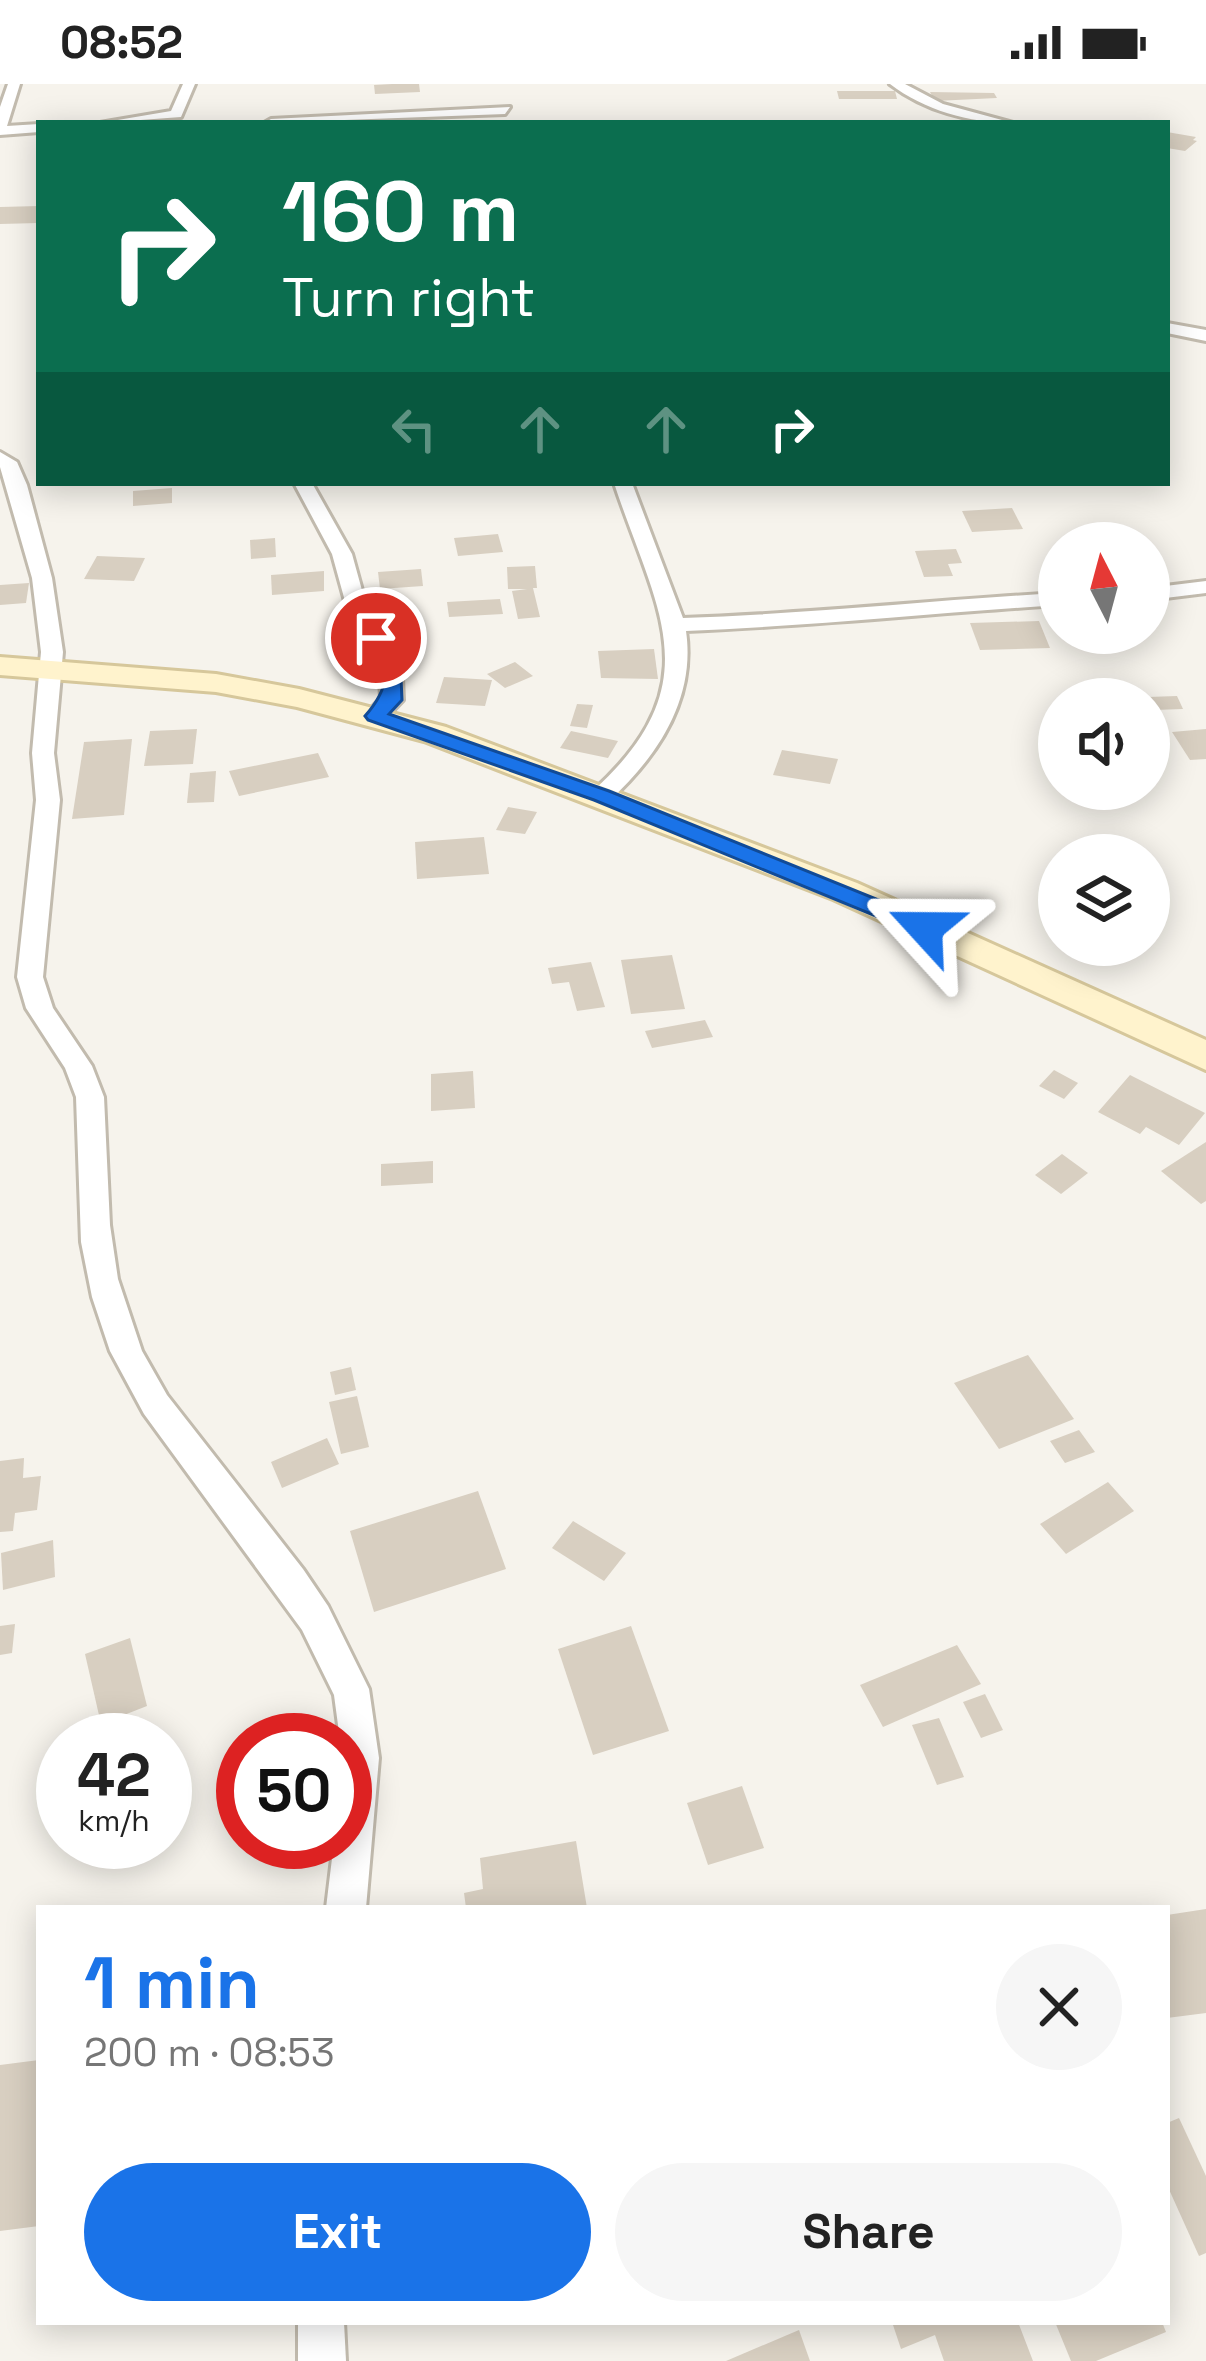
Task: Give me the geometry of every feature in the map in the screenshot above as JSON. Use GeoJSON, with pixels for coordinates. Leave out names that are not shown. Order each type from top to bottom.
{"type":"FeatureCollection","features":[{"type":"Feature","properties":{"kind":"main road"},"geometry":{"type":"LineString","coordinates":[[0,666],[216,683],[375,716],[601,796],[845,891],[1206,1056]]}},
{"type":"Feature","properties":{"kind":"street"},"geometry":{"type":"LineString","coordinates":[[133,120],[176,115],[189,84]]}},
{"type":"Feature","properties":{"kind":"street"},"geometry":{"type":"LineString","coordinates":[[896,84],[938,107],[993,120]]}},
{"type":"Feature","properties":{"kind":"street"},"geometry":{"type":"LineString","coordinates":[[8,93],[0,129],[36,128]]}},
{"type":"Feature","properties":{"kind":"street"},"geometry":{"type":"LineString","coordinates":[[325,120],[505,110]]}},
{"type":"Feature","properties":{"kind":"street"},"geometry":{"type":"LineString","coordinates":[[1170,328],[1187,328],[1206,336]]}},
{"type":"Feature","properties":{"kind":"street"},"geometry":{"type":"LineString","coordinates":[[0,457],[18,484],[42,578],[51,668],[43,753],[48,800],[30,977],[35,1006],[85,1080],[94,1139],[95,1231],[108,1292],[133,1365],[194,1456],[285,1569],[356,1702],[360,1762],[346,1905]]}},
{"type":"Feature","properties":{"kind":"street"},"geometry":{"type":"LineString","coordinates":[[305,486],[343,554],[358,612],[390,656],[392,700],[375,716]]}},
{"type":"Feature","properties":{"kind":"street"},"geometry":{"type":"LineString","coordinates":[[601,796],[635,768],[660,725],[678,655],[674,625],[624,486]]}},
{"type":"Feature","properties":{"kind":"street"},"geometry":{"type":"LineString","coordinates":[[1170,591],[1206,587]]}},
{"type":"Feature","properties":{"kind":"street"},"geometry":{"type":"LineString","coordinates":[[674,625],[817,620],[1038,600]]}},
{"type":"Feature","properties":{"kind":"street"},"geometry":{"type":"LineString","coordinates":[[321,2325],[322,2361]]}},
{"type":"Feature","properties":{"kind":"building"},"geometry":{"type":"Polygon","coordinates":[[[419,84],[420,92],[375,94],[374,85],[419,84]]]}},
{"type":"Feature","properties":{"kind":"building"},"geometry":{"type":"Polygon","coordinates":[[[837,91],[895,91],[897,99],[839,99],[837,91]]]}},
{"type":"Feature","properties":{"kind":"building"},"geometry":{"type":"Polygon","coordinates":[[[930,92],[994,93],[997,98],[935,101],[930,92]]]}},
{"type":"Feature","properties":{"kind":"building"},"geometry":{"type":"Polygon","coordinates":[[[1170,133],[1196,137],[1185,151],[1170,148],[1170,133]]]}},
{"type":"Feature","properties":{"kind":"building"},"geometry":{"type":"Polygon","coordinates":[[[36,206],[36,223],[0,224],[0,207],[36,206]]]}},
{"type":"Feature","properties":{"kind":"building"},"geometry":{"type":"Polygon","coordinates":[[[172,488],[172,503],[133,506],[133,491],[172,488]]]}},
{"type":"Feature","properties":{"kind":"building"},"geometry":{"type":"Polygon","coordinates":[[[1012,508],[1023,529],[972,532],[962,511],[1012,508]]]}},
{"type":"Feature","properties":{"kind":"building"},"geometry":{"type":"Polygon","coordinates":[[[498,534],[503,552],[458,556],[454,538],[498,534]]]}},
{"type":"Feature","properties":{"kind":"building"},"geometry":{"type":"Polygon","coordinates":[[[275,538],[276,557],[251,559],[250,540],[275,538]]]}},
{"type":"Feature","properties":{"kind":"building"},"geometry":{"type":"Polygon","coordinates":[[[956,549],[962,563],[948,564],[953,576],[924,577],[915,551],[956,549]]]}},
{"type":"Feature","properties":{"kind":"building"},"geometry":{"type":"Polygon","coordinates":[[[97,556],[145,558],[134,581],[84,579],[97,556]]]}},
{"type":"Feature","properties":{"kind":"building"},"geometry":{"type":"Polygon","coordinates":[[[535,566],[537,588],[533,588],[540,617],[518,619],[512,591],[527,589],[508,589],[507,567],[535,566]]]}},
{"type":"Feature","properties":{"kind":"building"},"geometry":{"type":"Polygon","coordinates":[[[421,569],[423,586],[380,589],[378,572],[421,569]]]}},
{"type":"Feature","properties":{"kind":"building"},"geometry":{"type":"Polygon","coordinates":[[[324,571],[324,591],[272,595],[271,575],[324,571]]]}},
{"type":"Feature","properties":{"kind":"building"},"geometry":{"type":"Polygon","coordinates":[[[29,583],[26,603],[0,605],[0,585],[29,583]]]}},
{"type":"Feature","properties":{"kind":"building"},"geometry":{"type":"Polygon","coordinates":[[[500,599],[503,614],[449,617],[447,602],[500,599]]]}},
{"type":"Feature","properties":{"kind":"building"},"geometry":{"type":"Polygon","coordinates":[[[1038,621],[1038,648],[980,650],[970,623],[1038,621]]]}},
{"type":"Feature","properties":{"kind":"building"},"geometry":{"type":"Polygon","coordinates":[[[654,649],[658,679],[601,678],[598,651],[654,649]]]}},
{"type":"Feature","properties":{"kind":"building"},"geometry":{"type":"Polygon","coordinates":[[[515,662],[533,676],[505,688],[487,674],[515,662]]]}},
{"type":"Feature","properties":{"kind":"building"},"geometry":{"type":"Polygon","coordinates":[[[444,677],[492,680],[485,706],[436,703],[444,677]]]}},
{"type":"Feature","properties":{"kind":"building"},"geometry":{"type":"Polygon","coordinates":[[[1170,696],[1177,696],[1183,709],[1170,709],[1170,696]]]}},
{"type":"Feature","properties":{"kind":"building"},"geometry":{"type":"Polygon","coordinates":[[[577,704],[593,705],[587,728],[570,726],[577,704]]]}},
{"type":"Feature","properties":{"kind":"building"},"geometry":{"type":"Polygon","coordinates":[[[197,729],[193,764],[144,766],[150,731],[197,729]]]}},
{"type":"Feature","properties":{"kind":"building"},"geometry":{"type":"Polygon","coordinates":[[[1206,729],[1206,759],[1190,760],[1172,732],[1206,729]]]}},
{"type":"Feature","properties":{"kind":"building"},"geometry":{"type":"Polygon","coordinates":[[[571,731],[618,741],[608,758],[560,748],[571,731]]]}},
{"type":"Feature","properties":{"kind":"building"},"geometry":{"type":"Polygon","coordinates":[[[132,739],[124,815],[72,819],[84,742],[132,739]]]}},
{"type":"Feature","properties":{"kind":"building"},"geometry":{"type":"Polygon","coordinates":[[[782,750],[838,759],[830,784],[773,775],[782,750]]]}},
{"type":"Feature","properties":{"kind":"building"},"geometry":{"type":"Polygon","coordinates":[[[318,753],[329,777],[239,796],[229,771],[318,753]]]}},
{"type":"Feature","properties":{"kind":"building"},"geometry":{"type":"Polygon","coordinates":[[[216,771],[214,802],[187,803],[190,773],[216,771]]]}},
{"type":"Feature","properties":{"kind":"building"},"geometry":{"type":"Polygon","coordinates":[[[508,807],[537,812],[525,834],[496,830],[508,807]]]}},
{"type":"Feature","properties":{"kind":"building"},"geometry":{"type":"Polygon","coordinates":[[[484,837],[489,874],[417,879],[415,842],[484,837]]]}},
{"type":"Feature","properties":{"kind":"building"},"geometry":{"type":"Polygon","coordinates":[[[672,955],[685,1009],[631,1014],[621,960],[672,955]]]}},
{"type":"Feature","properties":{"kind":"building"},"geometry":{"type":"Polygon","coordinates":[[[591,962],[605,1007],[577,1011],[569,982],[552,984],[548,968],[591,962]]]}},
{"type":"Feature","properties":{"kind":"building"},"geometry":{"type":"Polygon","coordinates":[[[705,1020],[713,1037],[652,1048],[645,1031],[705,1020]]]}},
{"type":"Feature","properties":{"kind":"building"},"geometry":{"type":"Polygon","coordinates":[[[1054,1070],[1078,1083],[1064,1099],[1039,1086],[1054,1070]]]}},
{"type":"Feature","properties":{"kind":"building"},"geometry":{"type":"Polygon","coordinates":[[[473,1071],[475,1108],[431,1111],[431,1074],[473,1071]]]}},
{"type":"Feature","properties":{"kind":"building"},"geometry":{"type":"Polygon","coordinates":[[[1130,1075],[1205,1113],[1179,1145],[1146,1127],[1140,1134],[1098,1112],[1130,1075]]]}},
{"type":"Feature","properties":{"kind":"building"},"geometry":{"type":"Polygon","coordinates":[[[1206,1142],[1206,1201],[1201,1204],[1161,1171],[1206,1142]]]}},
{"type":"Feature","properties":{"kind":"building"},"geometry":{"type":"Polygon","coordinates":[[[1062,1154],[1088,1173],[1061,1194],[1035,1175],[1062,1154]]]}},
{"type":"Feature","properties":{"kind":"building"},"geometry":{"type":"Polygon","coordinates":[[[433,1161],[433,1183],[381,1186],[381,1164],[433,1161]]]}},
{"type":"Feature","properties":{"kind":"building"},"geometry":{"type":"Polygon","coordinates":[[[1028,1355],[1074,1419],[999,1449],[954,1383],[1028,1355]]]}},
{"type":"Feature","properties":{"kind":"building"},"geometry":{"type":"Polygon","coordinates":[[[351,1367],[356,1390],[335,1395],[330,1372],[351,1367]]]}},
{"type":"Feature","properties":{"kind":"building"},"geometry":{"type":"Polygon","coordinates":[[[357,1396],[369,1447],[341,1454],[329,1402],[357,1396]]]}},
{"type":"Feature","properties":{"kind":"building"},"geometry":{"type":"Polygon","coordinates":[[[1079,1430],[1095,1452],[1065,1463],[1050,1441],[1079,1430]]]}},
{"type":"Feature","properties":{"kind":"building"},"geometry":{"type":"Polygon","coordinates":[[[327,1438],[339,1464],[282,1488],[271,1462],[327,1438]]]}},
{"type":"Feature","properties":{"kind":"building"},"geometry":{"type":"Polygon","coordinates":[[[24,1458],[23,1478],[41,1476],[37,1510],[15,1513],[13,1531],[0,1532],[0,1461],[24,1458]]]}},
{"type":"Feature","properties":{"kind":"building"},"geometry":{"type":"Polygon","coordinates":[[[1108,1482],[1134,1511],[1066,1554],[1040,1524],[1108,1482]]]}},
{"type":"Feature","properties":{"kind":"building"},"geometry":{"type":"Polygon","coordinates":[[[478,1491],[506,1569],[374,1612],[350,1531],[478,1491]]]}},
{"type":"Feature","properties":{"kind":"building"},"geometry":{"type":"Polygon","coordinates":[[[573,1521],[626,1553],[604,1581],[552,1548],[573,1521]]]}},
{"type":"Feature","properties":{"kind":"building"},"geometry":{"type":"Polygon","coordinates":[[[53,1540],[55,1577],[3,1590],[1,1553],[53,1540]]]}},
{"type":"Feature","properties":{"kind":"building"},"geometry":{"type":"Polygon","coordinates":[[[15,1624],[12,1653],[0,1655],[0,1626],[15,1624]]]}},
{"type":"Feature","properties":{"kind":"building"},"geometry":{"type":"Polygon","coordinates":[[[631,1626],[669,1731],[593,1755],[558,1649],[631,1626]]]}},
{"type":"Feature","properties":{"kind":"building"},"geometry":{"type":"Polygon","coordinates":[[[130,1638],[147,1706],[129,1713],[98,1713],[85,1654],[130,1638]]]}},
{"type":"Feature","properties":{"kind":"building"},"geometry":{"type":"Polygon","coordinates":[[[957,1645],[981,1684],[883,1727],[860,1685],[957,1645]]]}},
{"type":"Feature","properties":{"kind":"building"},"geometry":{"type":"Polygon","coordinates":[[[985,1694],[1003,1730],[981,1738],[963,1702],[985,1694]]]}},
{"type":"Feature","properties":{"kind":"building"},"geometry":{"type":"Polygon","coordinates":[[[939,1718],[964,1777],[937,1785],[912,1725],[939,1718]]]}},
{"type":"Feature","properties":{"kind":"building"},"geometry":{"type":"Polygon","coordinates":[[[742,1786],[764,1848],[708,1865],[687,1803],[742,1786]]]}},
{"type":"Feature","properties":{"kind":"building"},"geometry":{"type":"Polygon","coordinates":[[[576,1841],[587,1905],[466,1905],[464,1893],[483,1889],[480,1858],[576,1841]]]}},
{"type":"Feature","properties":{"kind":"building"},"geometry":{"type":"Polygon","coordinates":[[[1206,1909],[1206,2013],[1170,2018],[1170,1915],[1206,1909]]]}},
{"type":"Feature","properties":{"kind":"building"},"geometry":{"type":"Polygon","coordinates":[[[36,2060],[36,2226],[0,2231],[0,2065],[36,2060]]]}},
{"type":"Feature","properties":{"kind":"building"},"geometry":{"type":"Polygon","coordinates":[[[1179,2118],[1206,2176],[1206,2253],[1199,2256],[1170,2192],[1170,2122],[1179,2118]]]}},
{"type":"Feature","properties":{"kind":"building"},"geometry":{"type":"Polygon","coordinates":[[[893,2325],[1019,2325],[1033,2361],[944,2361],[935,2335],[901,2349],[893,2325]]]}},
{"type":"Feature","properties":{"kind":"building"},"geometry":{"type":"Polygon","coordinates":[[[1056,2325],[1163,2325],[1166,2332],[1096,2361],[1071,2361],[1056,2325]]]}},
{"type":"Feature","properties":{"kind":"building"},"geometry":{"type":"Polygon","coordinates":[[[799,2330],[810,2361],[726,2361],[799,2330]]]}},
{"type":"Feature","properties":{"kind":"route"},"geometry":{"type":"LineString","coordinates":[[376,638],[390,656],[394,677],[392,700],[375,716],[601,796],[845,891],[925,928]]}}]}
